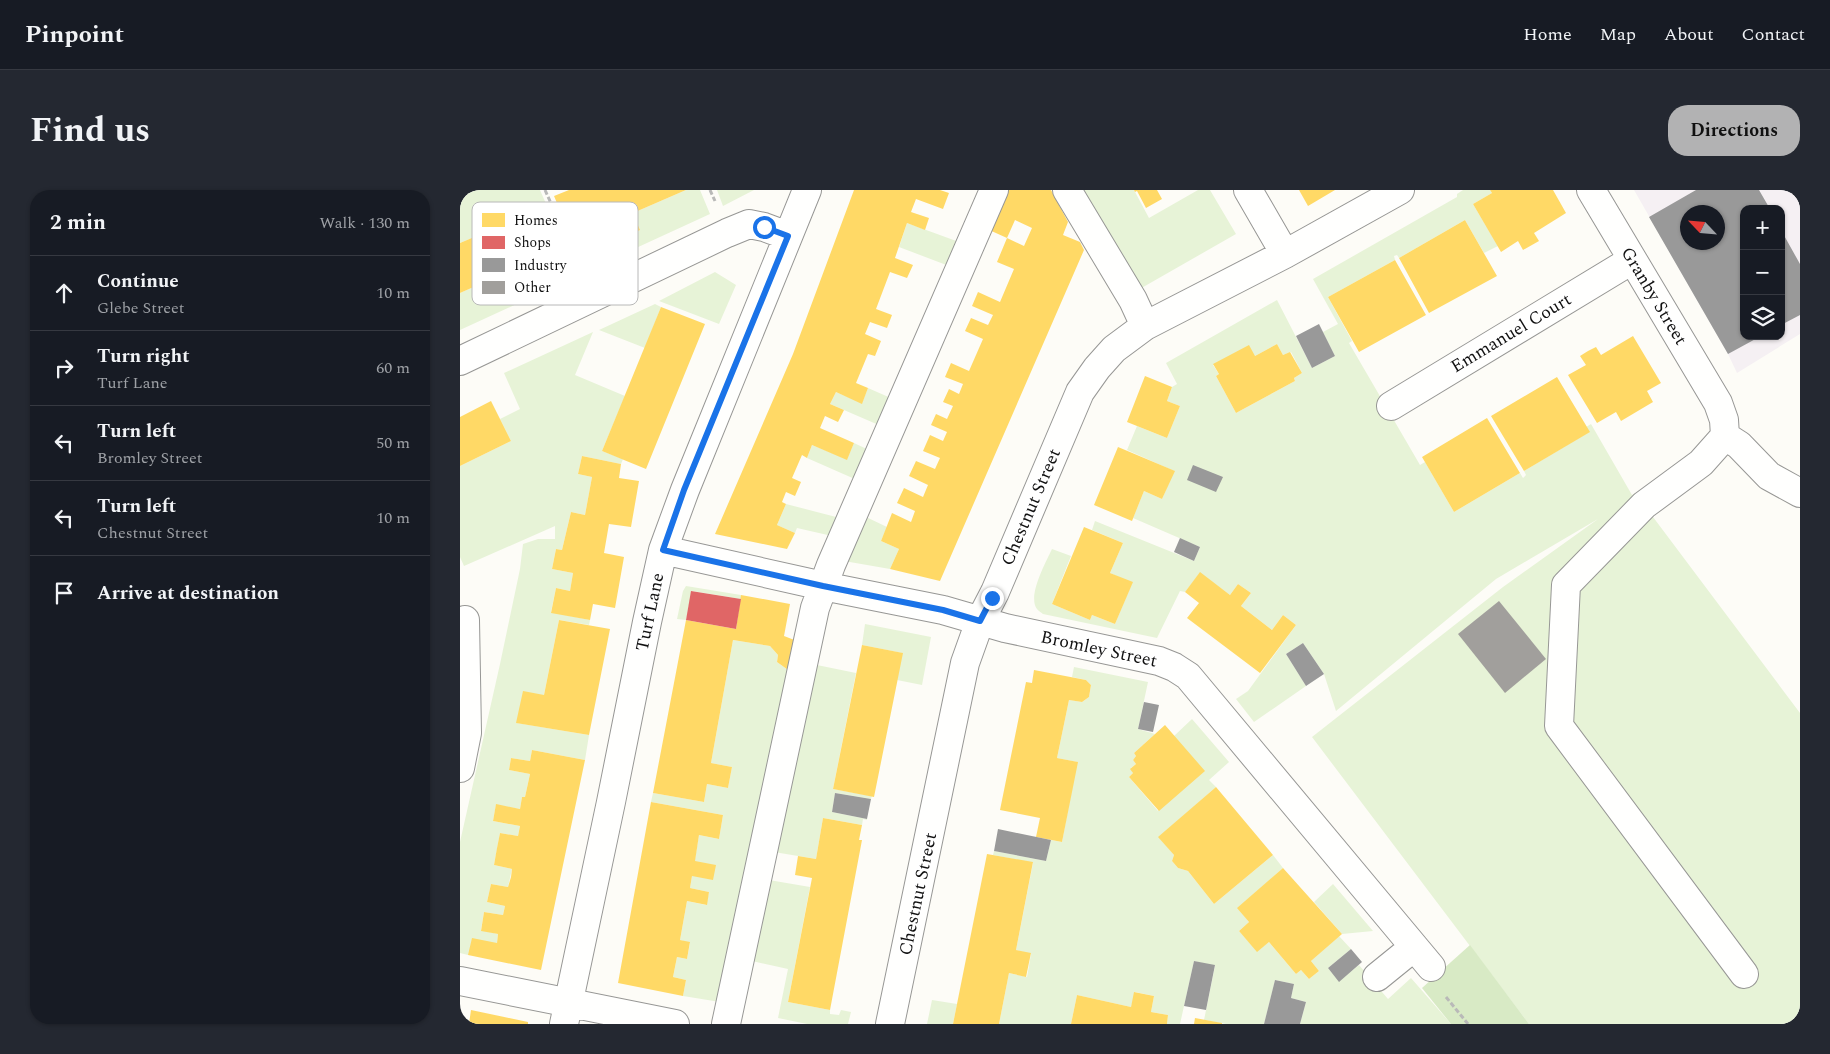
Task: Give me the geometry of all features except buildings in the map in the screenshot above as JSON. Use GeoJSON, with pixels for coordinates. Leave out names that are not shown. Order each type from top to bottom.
{"type":"FeatureCollection","features":[{"type":"Feature","properties":{"kind":"street","name":"Turf Lane"},"geometry":{"type":"LineString","coordinates":[[566,1014],[611,802],[646,622],[663,550],[684,490],[807,190]]}},
{"type":"Feature","properties":{"kind":"street"},"geometry":{"type":"LineString","coordinates":[[726,1024],[814,608],[994,190]]}},
{"type":"Feature","properties":{"kind":"street"},"geometry":{"type":"LineString","coordinates":[[1067,190],[1133,300],[1145,326]]}},
{"type":"Feature","properties":{"kind":"street"},"geometry":{"type":"LineString","coordinates":[[1248,190],[1285,254]]}},
{"type":"Feature","properties":{"kind":"street","name":"Chestnut Street"},"geometry":{"type":"LineString","coordinates":[[890,1024],[965,663],[980,621],[995,592],[1080,392],[1096,368],[1114,349],[1145,326],[1285,254],[1400,190]]}},
{"type":"Feature","properties":{"kind":"street","name":"Granby Street"},"geometry":{"type":"LineString","coordinates":[[1591,190],[1718,403],[1724,420],[1725,436]]}},
{"type":"Feature","properties":{"kind":"street"},"geometry":{"type":"LineString","coordinates":[[638,276],[749,224],[764,227],[788,236]]}},
{"type":"Feature","properties":{"kind":"street","name":"Emmanuel Court"},"geometry":{"type":"LineString","coordinates":[[1391,406],[1632,260]]}},
{"type":"Feature","properties":{"kind":"street"},"geometry":{"type":"LineString","coordinates":[[460,361],[577,305]]}},
{"type":"Feature","properties":{"kind":"street"},"geometry":{"type":"LineString","coordinates":[[1744,974],[1558,726],[1566,585],[1644,505],[1701,463],[1725,436],[1738,445],[1769,476],[1800,493]]}},
{"type":"Feature","properties":{"kind":"street","name":"Bromley Street"},"geometry":{"type":"LineString","coordinates":[[663,550],[823,586],[943,610],[1005,628],[1159,661],[1174,667],[1188,676],[1422,957],[1377,978]]}},
{"type":"Feature","properties":{"kind":"street"},"geometry":{"type":"LineString","coordinates":[[460,768],[463,733],[465,620]]}},
{"type":"Feature","properties":{"kind":"street"},"geometry":{"type":"LineString","coordinates":[[460,981],[566,1014],[675,1024]]}},
{"type":"Feature","properties":{"kind":"path"},"geometry":{"type":"LineString","coordinates":[[546,190],[551,202]]}},
{"type":"Feature","properties":{"kind":"shaded area"},"geometry":{"type":"Polygon","coordinates":[[[1634,190],[1800,190],[1800,334],[1737,373],[1634,190]]]}},
{"type":"Feature","properties":{"kind":"green space"},"geometry":{"type":"Polygon","coordinates":[[[476,190],[540,190],[545,202],[472,202],[472,238],[460,243],[460,197],[476,190]]]}},
{"type":"Feature","properties":{"kind":"green space"},"geometry":{"type":"Polygon","coordinates":[[[686,190],[700,190],[710,214],[638,247],[638,231],[640,230],[638,211],[686,190]]]}},
{"type":"Feature","properties":{"kind":"green space"},"geometry":{"type":"Polygon","coordinates":[[[717,190],[754,190],[723,206],[717,190]]]}},
{"type":"Feature","properties":{"kind":"green space"},"geometry":{"type":"Polygon","coordinates":[[[1081,190],[1134,190],[1149,218],[1198,190],[1210,190],[1236,234],[1138,290],[1081,190]]]}},
{"type":"Feature","properties":{"kind":"green space"},"geometry":{"type":"Polygon","coordinates":[[[1463,190],[1490,190],[1492,193],[1473,204],[1498,246],[1484,253],[1465,220],[1399,258],[1397,255],[1394,256],[1395,260],[1328,297],[1352,341],[1349,343],[1420,465],[1425,462],[1454,512],[1520,473],[1523,478],[1526,475],[1524,471],[1589,432],[1586,427],[1591,424],[1632,495],[1635,493],[1800,713],[1800,1024],[1529,1024],[1312,737],[1503,587],[1598,519],[1496,579],[1336,711],[1324,674],[1303,643],[1286,654],[1306,686],[1254,722],[1236,699],[1248,691],[1296,625],[1283,615],[1272,630],[1241,606],[1251,593],[1238,584],[1230,595],[1200,573],[1185,592],[1180,591],[1157,638],[1043,614],[1037,610],[1034,596],[1038,579],[1052,549],[1071,556],[1052,604],[1090,620],[1092,615],[1115,624],[1132,583],[1110,573],[1123,543],[1092,530],[1095,521],[1194,561],[1200,547],[1133,518],[1144,491],[1162,499],[1174,471],[1127,450],[1137,426],[1167,438],[1180,406],[1167,401],[1172,387],[1177,384],[1166,363],[1277,300],[1312,368],[1335,356],[1323,332],[1338,324],[1313,279],[1457,197],[1457,194],[1463,190]],[[1277,344],[1255,356],[1213,365],[1219,374],[1216,376],[1236,413],[1295,381],[1294,378],[1302,373],[1291,352],[1283,355],[1277,344]]]}},
{"type":"Feature","properties":{"kind":"green space"},"geometry":{"type":"Polygon","coordinates":[[[907,223],[959,242],[949,266],[899,247],[907,223]]]}},
{"type":"Feature","properties":{"kind":"green space"},"geometry":{"type":"Polygon","coordinates":[[[715,272],[736,285],[719,324],[659,301],[715,272]]]}},
{"type":"Feature","properties":{"kind":"green space"},"geometry":{"type":"Polygon","coordinates":[[[472,288],[472,305],[515,305],[460,330],[460,293],[472,288]]]}},
{"type":"Feature","properties":{"kind":"green space"},"geometry":{"type":"Polygon","coordinates":[[[655,304],[661,307],[645,348],[599,330],[655,304]]]}},
{"type":"Feature","properties":{"kind":"green space"},"geometry":{"type":"Polygon","coordinates":[[[593,332],[575,375],[625,396],[602,451],[623,459],[621,464],[582,456],[578,474],[592,477],[585,515],[571,512],[562,550],[556,549],[552,569],[573,573],[570,591],[556,588],[551,612],[590,620],[589,625],[559,620],[544,695],[517,723],[589,735],[585,760],[532,750],[530,761],[511,758],[509,770],[530,774],[525,797],[522,797],[520,809],[496,805],[493,821],[520,826],[518,836],[500,833],[494,865],[512,869],[508,887],[491,884],[487,902],[505,906],[503,915],[484,912],[481,930],[498,934],[497,943],[468,955],[460,953],[460,842],[500,664],[520,569],[523,544],[538,539],[555,539],[555,526],[464,566],[460,557],[460,466],[511,441],[500,419],[520,409],[504,373],[593,332]]]}},
{"type":"Feature","properties":{"kind":"green space"},"geometry":{"type":"Polygon","coordinates":[[[868,388],[893,399],[881,426],[830,404],[836,392],[862,403],[868,388]]]}},
{"type":"Feature","properties":{"kind":"green space"},"geometry":{"type":"Polygon","coordinates":[[[854,443],[871,451],[857,480],[807,458],[812,445],[847,459],[854,443]]]}},
{"type":"Feature","properties":{"kind":"green space"},"geometry":{"type":"Polygon","coordinates":[[[786,504],[840,518],[832,536],[797,528],[795,533],[777,525],[786,504]]]}},
{"type":"Feature","properties":{"kind":"green space"},"geometry":{"type":"Polygon","coordinates":[[[864,516],[887,527],[881,541],[899,549],[890,569],[844,561],[864,516]]]}},
{"type":"Feature","properties":{"kind":"green space"},"geometry":{"type":"Polygon","coordinates":[[[686,586],[741,595],[741,599],[692,591],[686,620],[677,619],[683,591],[686,586]]]}},
{"type":"Feature","properties":{"kind":"green space"},"geometry":{"type":"Polygon","coordinates":[[[865,624],[931,637],[922,685],[897,680],[902,653],[862,645],[865,624]]]}},
{"type":"Feature","properties":{"kind":"green space"},"geometry":{"type":"Polygon","coordinates":[[[733,640],[770,646],[778,655],[777,662],[791,672],[720,1002],[683,996],[686,980],[673,977],[677,957],[687,959],[690,943],[680,940],[687,901],[706,905],[709,892],[690,888],[699,835],[719,839],[723,815],[651,802],[653,793],[704,802],[707,784],[728,788],[732,767],[711,763],[733,640]]]}},
{"type":"Feature","properties":{"kind":"green space"},"geometry":{"type":"Polygon","coordinates":[[[812,664],[856,673],[833,789],[872,796],[871,799],[835,793],[832,812],[867,819],[867,820],[863,819],[862,825],[823,818],[816,859],[774,852],[812,664]]]}},
{"type":"Feature","properties":{"kind":"green space"},"geometry":{"type":"Polygon","coordinates":[[[1074,667],[1148,682],[1138,729],[1155,734],[1134,753],[1136,756],[1133,760],[1136,764],[1131,768],[1133,773],[1129,777],[1158,811],[1174,736],[1192,719],[1229,762],[1209,780],[1216,787],[1159,837],[1174,855],[1172,861],[1178,868],[1188,871],[1214,904],[1273,855],[1283,868],[1238,908],[1249,922],[1239,931],[1257,951],[1269,942],[1296,974],[1301,970],[1309,979],[1319,971],[1311,961],[1339,936],[1351,949],[1328,968],[1339,981],[1359,965],[1388,999],[1411,978],[1451,1024],[1300,1024],[1306,1002],[1291,998],[1294,984],[1275,980],[1264,1024],[1226,1024],[1204,1020],[1215,966],[1194,961],[1180,1024],[1167,1024],[1168,1015],[1151,1012],[1154,996],[1135,992],[1131,1007],[1077,995],[1071,1024],[999,1024],[1009,973],[1027,977],[1031,954],[1016,950],[1033,863],[993,855],[994,851],[1046,861],[1051,840],[1062,842],[1077,762],[1057,758],[1069,700],[1082,702],[1089,697],[1091,685],[1086,680],[1072,677],[1074,667]]]}},
{"type":"Feature","properties":{"kind":"green space"},"geometry":{"type":"Polygon","coordinates":[[[769,880],[810,887],[788,1002],[830,1010],[830,1014],[839,1015],[841,1010],[851,1012],[848,1024],[807,1024],[778,1018],[788,969],[752,961],[769,880]]]}},
{"type":"Feature","properties":{"kind":"green space"},"geometry":{"type":"Polygon","coordinates":[[[1333,884],[1373,931],[1342,934],[1314,902],[1333,884]]]}},
{"type":"Feature","properties":{"kind":"green space"},"geometry":{"type":"Polygon","coordinates":[[[1470,945],[1529,1024],[1451,1024],[1422,988],[1470,945]]]}},
{"type":"Feature","properties":{"kind":"green space"},"geometry":{"type":"Polygon","coordinates":[[[932,1000],[957,1004],[953,1024],[927,1024],[932,1000]]]}},
{"type":"Feature","properties":{"kind":"route"},"geometry":{"type":"LineString","coordinates":[[764,227],[788,236],[684,490],[663,550],[823,586],[943,610],[980,621],[992,598]]}}]}
